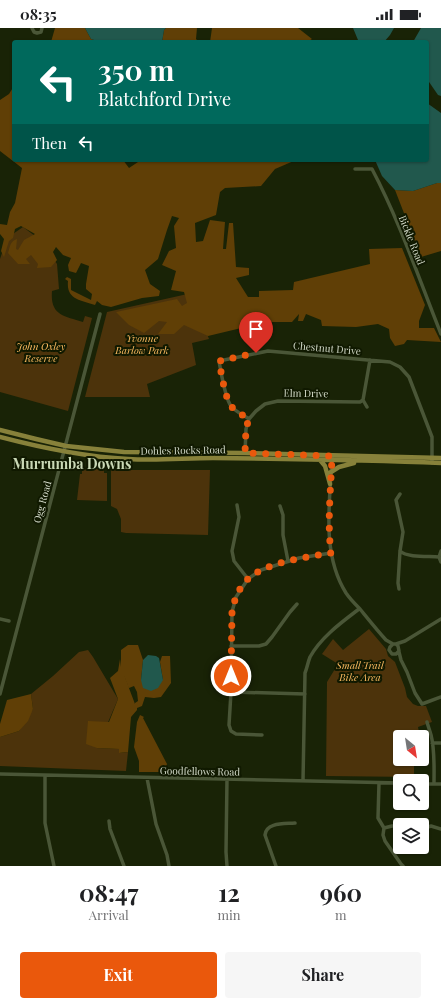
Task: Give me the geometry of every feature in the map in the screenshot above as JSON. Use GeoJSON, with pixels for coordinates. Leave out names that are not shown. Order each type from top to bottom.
{"type":"FeatureCollection","features":[{"type":"Feature","properties":{"kind":"main road","name":"Dohles Rocks Road"},"geometry":{"type":"LineString","coordinates":[[0,430],[66,446],[124,452],[245,453],[332,458],[432,460],[441,463]]}},
{"type":"Feature","properties":{"kind":"main road","name":"Dohles Rocks Road"},"geometry":{"type":"LineString","coordinates":[[0,437],[64,452],[105,458],[320,460],[332,458],[359,461],[432,460],[441,458]]}},
{"type":"Feature","properties":{"kind":"main road"},"geometry":{"type":"LineString","coordinates":[[320,460],[325,466],[330,484]]}},
{"type":"Feature","properties":{"kind":"main road"},"geometry":{"type":"LineString","coordinates":[[331,472],[338,467],[359,461]]}},
{"type":"Feature","properties":{"kind":"street"},"geometry":{"type":"LineString","coordinates":[[32,28],[34,32],[37,33],[41,32],[42,28]]}},
{"type":"Feature","properties":{"kind":"street","name":"Bickle Road"},"geometry":{"type":"LineString","coordinates":[[355,169],[372,169],[406,245],[441,334]]}},
{"type":"Feature","properties":{"kind":"street","name":"Ogg Road"},"geometry":{"type":"LineString","coordinates":[[0,694],[100,314]]}},
{"type":"Feature","properties":{"kind":"street","name":"Chestnut Drive"},"geometry":{"type":"LineString","coordinates":[[249,419],[230,405],[219,361],[268,351],[390,362],[400,367],[409,377],[432,437],[432,460]]}},
{"type":"Feature","properties":{"kind":"street"},"geometry":{"type":"LineString","coordinates":[[367,407],[363,400],[370,360]]}},
{"type":"Feature","properties":{"kind":"street","name":"Elm Drive"},"geometry":{"type":"LineString","coordinates":[[249,419],[265,404],[278,401],[360,402],[363,400]]}},
{"type":"Feature","properties":{"kind":"street"},"geometry":{"type":"LineString","coordinates":[[245,453],[246,428],[249,419]]}},
{"type":"Feature","properties":{"kind":"street"},"geometry":{"type":"LineString","coordinates":[[332,458],[330,484],[330,539],[331,553],[336,571],[350,599],[386,640],[390,652],[401,660]]}},
{"type":"Feature","properties":{"kind":"street"},"geometry":{"type":"LineString","coordinates":[[399,589],[400,551],[403,532],[396,500],[400,494]]}},
{"type":"Feature","properties":{"kind":"street"},"geometry":{"type":"LineString","coordinates":[[237,505],[239,517],[232,551],[234,561],[248,578]]}},
{"type":"Feature","properties":{"kind":"street"},"geometry":{"type":"LineString","coordinates":[[280,506],[283,515],[283,535],[288,561]]}},
{"type":"Feature","properties":{"kind":"street"},"geometry":{"type":"LineString","coordinates":[[400,551],[403,554],[409,555],[440,557]]}},
{"type":"Feature","properties":{"kind":"street"},"geometry":{"type":"LineString","coordinates":[[441,551],[441,562]]}},
{"type":"Feature","properties":{"kind":"street"},"geometry":{"type":"LineString","coordinates":[[262,735],[236,734],[231,731],[229,725],[233,604],[248,578],[261,570],[299,558],[331,553]]}},
{"type":"Feature","properties":{"kind":"street"},"geometry":{"type":"LineString","coordinates":[[231,646],[259,646],[266,644],[297,604]]}},
{"type":"Feature","properties":{"kind":"street"},"geometry":{"type":"LineString","coordinates":[[303,781],[306,672],[310,658],[319,644],[338,625],[359,608]]}},
{"type":"Feature","properties":{"kind":"street"},"geometry":{"type":"LineString","coordinates":[[0,619],[9,621]]}},
{"type":"Feature","properties":{"kind":"street"},"geometry":{"type":"LineString","coordinates":[[395,655],[405,642],[441,619]]}},
{"type":"Feature","properties":{"kind":"street"},"geometry":{"type":"LineString","coordinates":[[386,640],[394,644],[399,650],[401,660],[415,693],[422,704],[441,697]]}},
{"type":"Feature","properties":{"kind":"street"},"geometry":{"type":"LineString","coordinates":[[389,648],[394,644],[405,642]]}},
{"type":"Feature","properties":{"kind":"street"},"geometry":{"type":"LineString","coordinates":[[231,692],[305,694]]}},
{"type":"Feature","properties":{"kind":"street"},"geometry":{"type":"LineString","coordinates":[[427,722],[432,743],[434,784]]}},
{"type":"Feature","properties":{"kind":"street"},"geometry":{"type":"LineString","coordinates":[[432,743],[441,743]]}},
{"type":"Feature","properties":{"kind":"street","name":"Goodfellows Road"},"geometry":{"type":"LineString","coordinates":[[0,774],[393,783]]}},
{"type":"Feature","properties":{"kind":"street"},"geometry":{"type":"LineString","coordinates":[[45,776],[45,824],[54,866]]}},
{"type":"Feature","properties":{"kind":"street"},"geometry":{"type":"LineString","coordinates":[[147,778],[156,824],[167,855],[169,866]]}},
{"type":"Feature","properties":{"kind":"street"},"geometry":{"type":"LineString","coordinates":[[227,779],[227,866]]}},
{"type":"Feature","properties":{"kind":"street"},"geometry":{"type":"LineString","coordinates":[[379,783],[377,816],[384,828],[383,835],[385,842],[403,866]]}},
{"type":"Feature","properties":{"kind":"street"},"geometry":{"type":"LineString","coordinates":[[429,784],[441,784]]}},
{"type":"Feature","properties":{"kind":"street"},"geometry":{"type":"LineString","coordinates":[[109,821],[110,829],[124,866]]}},
{"type":"Feature","properties":{"kind":"street"},"geometry":{"type":"LineString","coordinates":[[276,866],[265,831],[268,828],[278,824],[295,823]]}},
{"type":"Feature","properties":{"kind":"street"},"geometry":{"type":"LineString","coordinates":[[384,828],[393,826]]}},
{"type":"Feature","properties":{"kind":"street"},"geometry":{"type":"LineString","coordinates":[[429,827],[441,829]]}},
{"type":"Feature","properties":{"kind":"green space","name":"John Oxley Reserve"},"geometry":{"type":"Polygon","coordinates":[[[23,227],[43,242],[57,264],[59,289],[52,291],[53,305],[56,310],[64,316],[83,322],[85,316],[92,318],[68,411],[0,392],[0,259],[7,238],[23,227]]]}},
{"type":"Feature","properties":{"kind":"green space","name":"Yvonne Barlow Park"},"geometry":{"type":"Polygon","coordinates":[[[192,293],[209,339],[192,343],[196,365],[147,384],[150,397],[85,397],[107,312],[192,293]]]}},
{"type":"Feature","properties":{"kind":"green space"},"geometry":{"type":"Polygon","coordinates":[[[82,469],[104,469],[104,473],[107,473],[107,501],[77,500],[82,469]]]}},
{"type":"Feature","properties":{"kind":"green space"},"geometry":{"type":"Polygon","coordinates":[[[111,470],[210,470],[208,535],[121,532],[121,519],[117,509],[111,506],[111,470]]]}},
{"type":"Feature","properties":{"kind":"green space","name":"Small Trail Bike Area"},"geometry":{"type":"Polygon","coordinates":[[[369,629],[386,649],[388,656],[395,662],[407,697],[413,704],[418,706],[426,706],[432,722],[418,727],[419,730],[393,730],[393,766],[414,766],[414,774],[393,774],[393,777],[326,776],[327,682],[338,664],[322,654],[333,639],[343,650],[369,629]]]}},
{"type":"Feature","properties":{"kind":"green space"},"geometry":{"type":"Polygon","coordinates":[[[88,650],[118,699],[97,748],[119,749],[120,753],[128,752],[126,771],[0,766],[0,737],[19,731],[33,709],[31,694],[79,652],[88,650]]]}},
{"type":"Feature","properties":{"kind":"shaded area"},"geometry":{"type":"Polygon","coordinates":[[[55,28],[85,28],[91,39],[94,40],[52,40],[55,28]]]}},
{"type":"Feature","properties":{"kind":"shaded area"},"geometry":{"type":"Polygon","coordinates":[[[166,28],[197,28],[197,40],[162,40],[164,30],[166,28]]]}},
{"type":"Feature","properties":{"kind":"shaded area"},"geometry":{"type":"Polygon","coordinates":[[[212,28],[298,28],[312,39],[310,40],[210,40],[212,28]]]}},
{"type":"Feature","properties":{"kind":"shaded area"},"geometry":{"type":"Polygon","coordinates":[[[12,89],[12,160],[0,151],[0,100],[9,94],[12,89]]]}},
{"type":"Feature","properties":{"kind":"shaded area"},"geometry":{"type":"Polygon","coordinates":[[[14,162],[124,162],[129,168],[138,162],[291,162],[275,169],[261,186],[225,188],[220,192],[216,215],[195,223],[196,242],[203,241],[210,220],[225,222],[223,249],[226,249],[229,223],[233,223],[236,267],[249,268],[249,275],[236,278],[248,297],[259,297],[259,291],[293,290],[294,282],[370,264],[369,249],[402,248],[425,305],[419,321],[419,328],[434,328],[441,342],[407,340],[404,344],[395,346],[390,338],[389,329],[378,324],[356,327],[322,326],[321,320],[306,314],[303,321],[298,321],[299,314],[292,322],[267,322],[208,336],[184,325],[174,334],[158,334],[167,322],[159,321],[144,333],[129,325],[116,312],[177,299],[182,306],[187,303],[184,292],[171,290],[176,271],[162,265],[169,251],[176,248],[174,226],[179,218],[172,216],[158,259],[145,270],[150,284],[160,291],[159,296],[142,298],[111,307],[102,305],[97,301],[95,305],[72,296],[69,292],[68,281],[65,279],[67,277],[71,279],[71,290],[91,300],[92,294],[86,289],[89,266],[81,263],[76,273],[69,271],[68,265],[71,258],[63,255],[56,247],[53,252],[57,260],[51,267],[37,268],[38,264],[31,255],[26,259],[30,264],[18,264],[8,253],[10,246],[17,239],[16,249],[18,250],[24,240],[35,234],[21,226],[15,229],[13,238],[9,241],[4,257],[1,251],[4,239],[0,234],[0,224],[7,225],[10,212],[15,203],[22,168],[14,162]]]}},
{"type":"Feature","properties":{"kind":"shaded area"},"geometry":{"type":"Polygon","coordinates":[[[441,183],[441,251],[421,257],[395,190],[413,191],[441,183]]]}},
{"type":"Feature","properties":{"kind":"shaded area"},"geometry":{"type":"Polygon","coordinates":[[[128,645],[138,645],[143,660],[141,680],[163,680],[160,662],[162,656],[170,656],[171,683],[161,697],[145,697],[142,706],[137,708],[131,717],[128,752],[119,753],[119,749],[97,748],[86,744],[88,721],[109,722],[118,699],[110,678],[118,671],[120,659],[121,667],[121,650],[128,645]],[[121,667],[135,704],[138,701],[137,692],[134,686],[129,688],[121,667]]]}},
{"type":"Feature","properties":{"kind":"shaded area"},"geometry":{"type":"Polygon","coordinates":[[[31,694],[33,709],[28,721],[19,731],[0,737],[0,724],[7,700],[31,694]]]}},
{"type":"Feature","properties":{"kind":"shaded area"},"geometry":{"type":"Polygon","coordinates":[[[140,715],[144,717],[143,718],[167,764],[166,767],[160,772],[139,772],[139,761],[134,747],[137,722],[140,715]]]}},
{"type":"Feature","properties":{"kind":"water"},"geometry":{"type":"Polygon","coordinates":[[[85,28],[166,28],[164,30],[162,40],[91,39],[85,28]]]}},
{"type":"Feature","properties":{"kind":"water"},"geometry":{"type":"Polygon","coordinates":[[[353,28],[394,28],[386,40],[358,40],[353,28]]]}},
{"type":"Feature","properties":{"kind":"water"},"geometry":{"type":"Polygon","coordinates":[[[421,28],[441,28],[441,96],[438,95],[429,82],[429,40],[414,40],[421,28]]]}},
{"type":"Feature","properties":{"kind":"water"},"geometry":{"type":"Polygon","coordinates":[[[429,104],[441,113],[441,183],[413,191],[395,190],[382,176],[376,162],[429,162],[429,104]]]}},
{"type":"Feature","properties":{"kind":"water"},"geometry":{"type":"Polygon","coordinates":[[[148,655],[159,658],[163,680],[158,688],[151,691],[143,688],[141,680],[143,660],[148,655]]]}},
{"type":"Feature","properties":{"kind":"district","name":"Murrumba Downs"},"geometry":{"type":"Point","coordinates":[72,463]}},
{"type":"Feature","properties":{"kind":"route"},"geometry":{"type":"LineString","coordinates":[[231,676],[233,604],[248,578],[270,566],[299,558],[331,553],[330,494],[332,456],[245,453],[246,428],[249,419],[230,405],[219,361],[256,353]]}}]}
